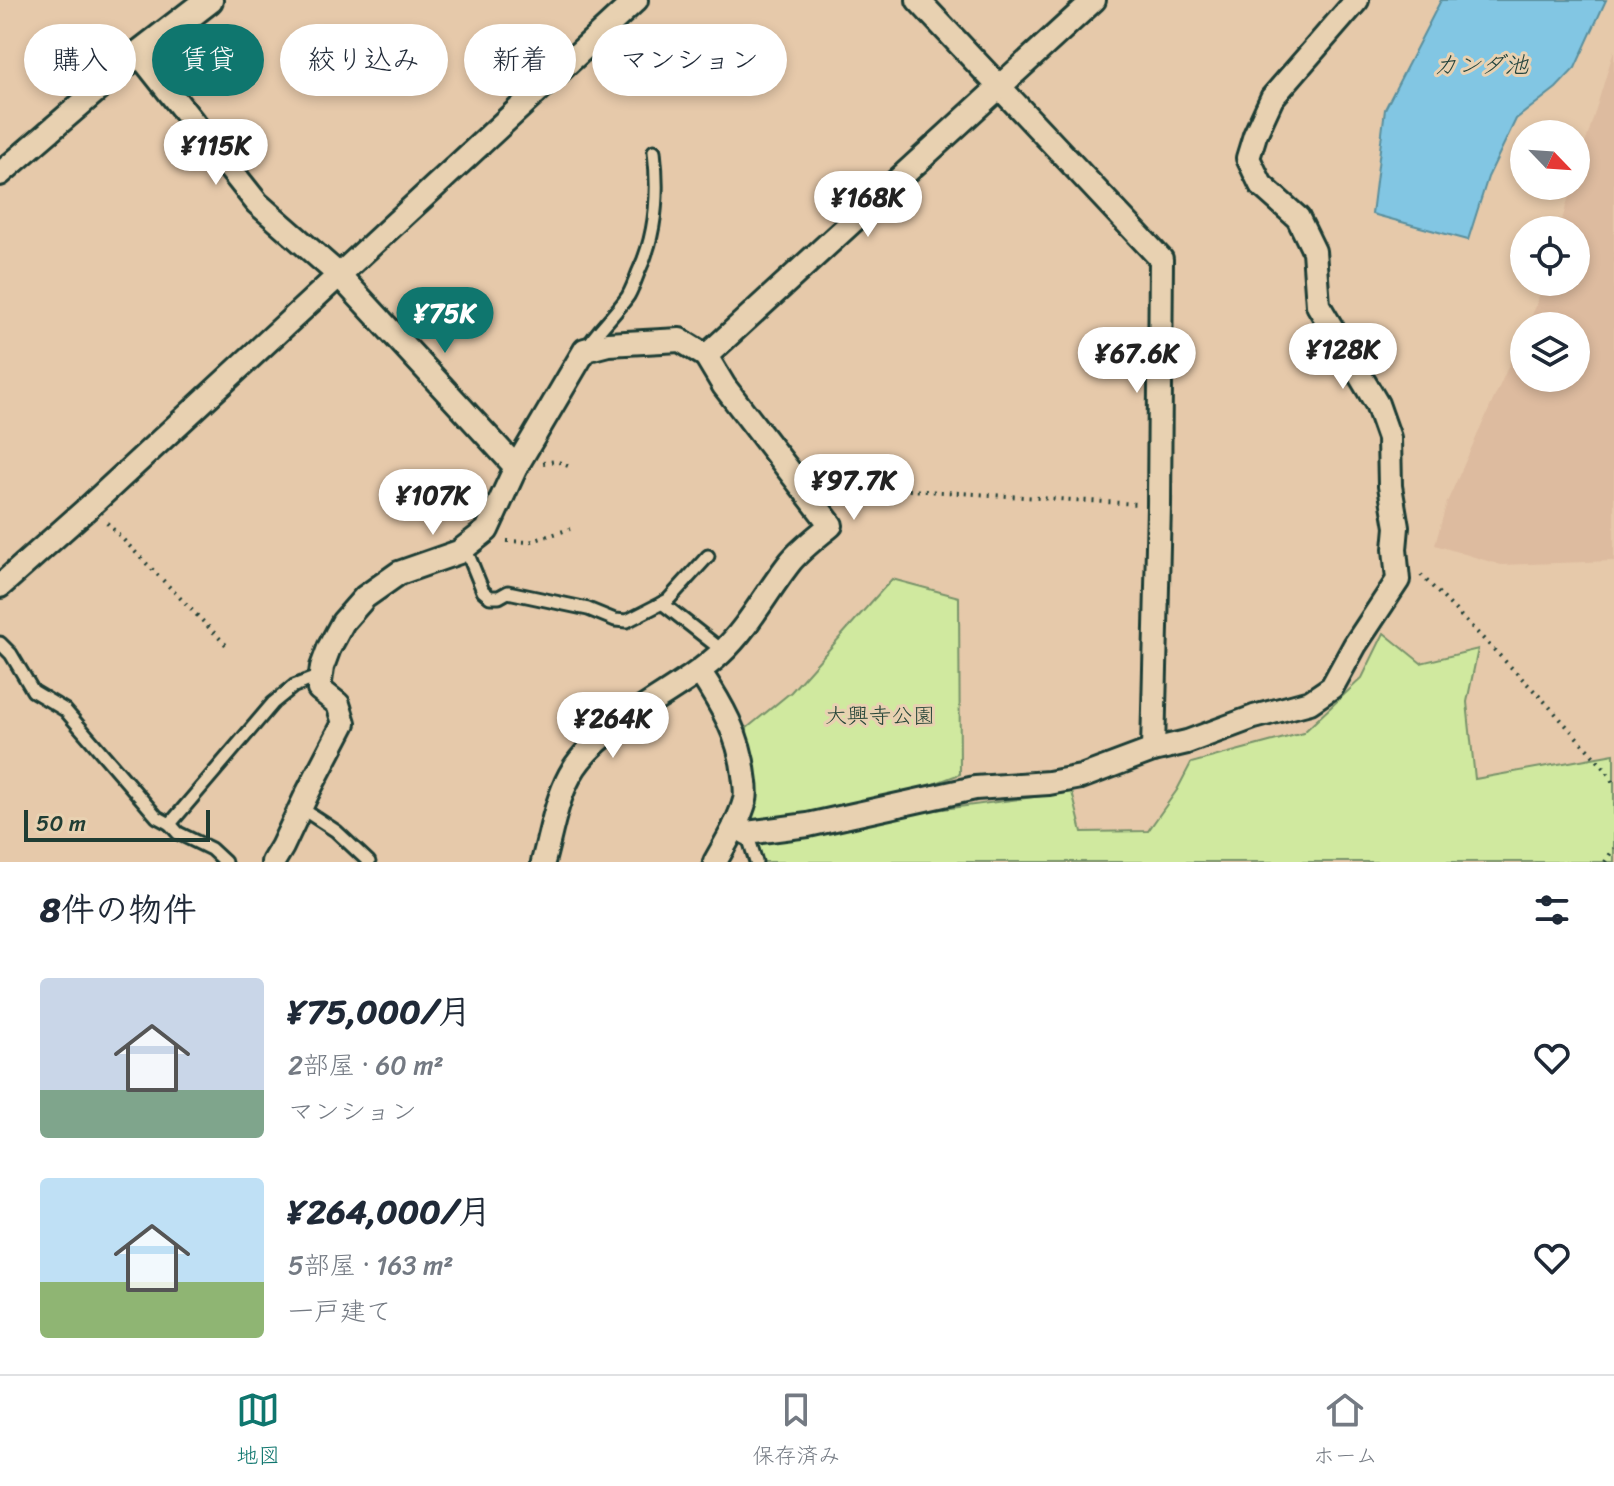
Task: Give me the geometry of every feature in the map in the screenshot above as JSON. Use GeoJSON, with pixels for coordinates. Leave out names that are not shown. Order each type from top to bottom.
{"type":"FeatureCollection","features":[{"type":"Feature","properties":{"kind":"street"},"geometry":{"type":"LineString","coordinates":[[0,586],[636,0]]}},
{"type":"Feature","properties":{"kind":"street"},"geometry":{"type":"LineString","coordinates":[[918,0],[1161,259],[1153,750]]}},
{"type":"Feature","properties":{"kind":"street"},"geometry":{"type":"LineString","coordinates":[[706,356],[1094,0]]}},
{"type":"Feature","properties":{"kind":"street"},"geometry":{"type":"LineString","coordinates":[[741,829],[808,825],[975,788],[1049,783],[1081,777],[1153,750],[1310,702],[1332,687],[1355,645],[1398,580],[1389,438],[1377,404],[1318,305],[1314,251],[1298,218],[1261,185],[1248,158],[1272,98],[1357,0]]}},
{"type":"Feature","properties":{"kind":"street"},"geometry":{"type":"LineString","coordinates":[[136,57],[204,1]]}},
{"type":"Feature","properties":{"kind":"street"},"geometry":{"type":"LineString","coordinates":[[139,54],[257,203],[339,275],[516,467]]}},
{"type":"Feature","properties":{"kind":"street"},"geometry":{"type":"LineString","coordinates":[[0,174],[90,96]]}},
{"type":"Feature","properties":{"kind":"street"},"geometry":{"type":"LineString","coordinates":[[273,862],[344,723],[338,704],[319,689],[322,667],[343,622],[365,597],[399,573],[459,552],[487,530],[516,467],[585,350],[608,344],[680,340],[706,356],[724,386],[831,525],[793,559],[723,651],[700,672],[620,724],[582,756],[570,773],[559,800],[543,862]]}},
{"type":"Feature","properties":{"kind":"street"},"geometry":{"type":"LineString","coordinates":[[700,672],[723,707],[737,742],[747,796],[741,829],[715,862]]}},
{"type":"Feature","properties":{"kind":"lane"},"geometry":{"type":"LineString","coordinates":[[585,350],[628,296],[645,260],[655,219],[657,175],[654,151]]}},
{"type":"Feature","properties":{"kind":"lane"},"geometry":{"type":"LineString","coordinates":[[465,547],[483,591],[490,597],[499,597],[508,592],[588,609],[615,620],[627,621],[668,600],[708,556]]}},
{"type":"Feature","properties":{"kind":"lane"},"geometry":{"type":"LineString","coordinates":[[662,603],[723,651]]}},
{"type":"Feature","properties":{"kind":"lane"},"geometry":{"type":"LineString","coordinates":[[0,643],[11,654],[33,691],[65,710],[157,817],[178,833],[211,849],[225,862]]}},
{"type":"Feature","properties":{"kind":"lane"},"geometry":{"type":"LineString","coordinates":[[170,824],[273,703],[294,686],[321,675]]}},
{"type":"Feature","properties":{"kind":"lane"},"geometry":{"type":"LineString","coordinates":[[301,808],[336,831],[369,862]]}},
{"type":"Feature","properties":{"kind":"lane"},"geometry":{"type":"LineString","coordinates":[[741,829],[756,861]]}},
{"type":"Feature","properties":{"kind":"path"},"geometry":{"type":"LineString","coordinates":[[829,485],[1159,505]]}},
{"type":"Feature","properties":{"kind":"path"},"geometry":{"type":"LineString","coordinates":[[90,506],[228,647]]}},
{"type":"Feature","properties":{"kind":"path"},"geometry":{"type":"LineString","coordinates":[[487,530],[497,540],[529,542],[570,529]]}},
{"type":"Feature","properties":{"kind":"path"},"geometry":{"type":"LineString","coordinates":[[1395,549],[1546,703],[1606,770],[1614,785]]}},
{"type":"Feature","properties":{"kind":"path"},"geometry":{"type":"LineString","coordinates":[[1605,862],[1614,848]]}},
{"type":"Feature","properties":{"kind":"shaded area"},"geometry":{"type":"Polygon","coordinates":[[[1614,50],[1614,561],[1501,565],[1435,545],[1447,502],[1510,363],[1510,392],[1590,392],[1590,312],[1533,312],[1539,296],[1590,296],[1590,216],[1563,216],[1568,200],[1590,200],[1590,128],[1614,50]]]}},
{"type":"Feature","properties":{"kind":"green space","name":"大興寺公園"},"geometry":{"type":"Polygon","coordinates":[[[892,579],[959,597],[960,774],[915,791],[819,810],[822,825],[1072,792],[1082,832],[1148,831],[1177,790],[1191,763],[1303,733],[1362,678],[1384,633],[1421,663],[1478,649],[1467,702],[1475,779],[1614,754],[1614,862],[758,862],[751,829],[747,728],[791,692],[892,579]]]}},
{"type":"Feature","properties":{"kind":"water","name":"カンダ池"},"geometry":{"type":"Polygon","coordinates":[[[1441,0],[1606,0],[1575,68],[1556,88],[1516,120],[1510,120],[1510,131],[1488,177],[1468,240],[1372,214],[1385,109],[1441,0]]]}}]}
